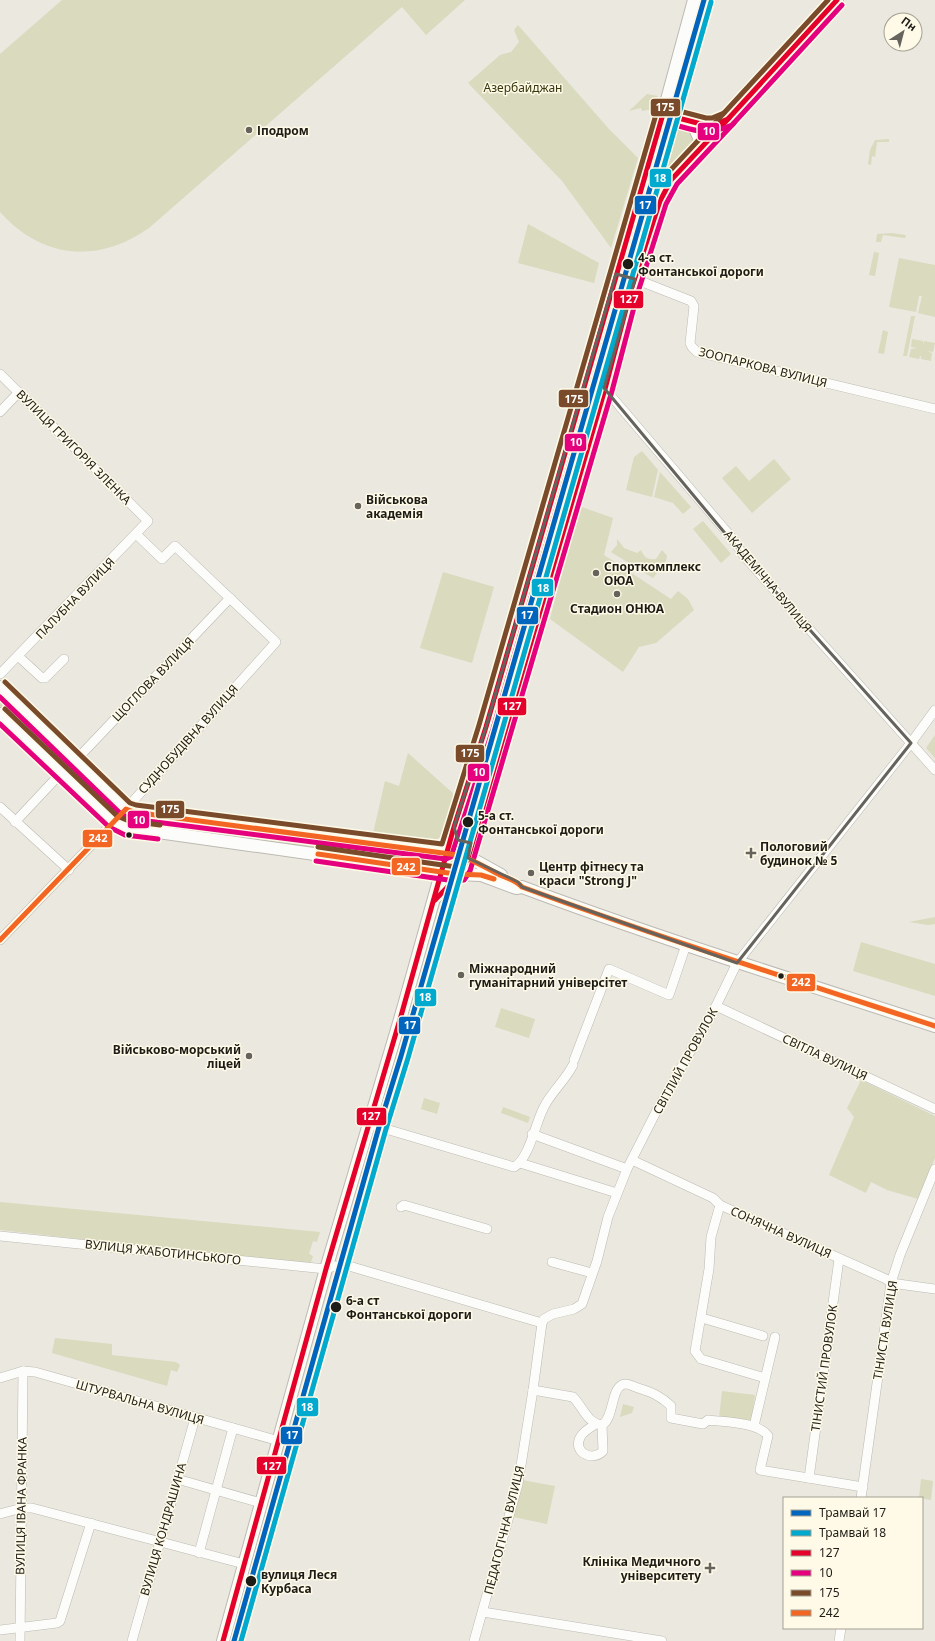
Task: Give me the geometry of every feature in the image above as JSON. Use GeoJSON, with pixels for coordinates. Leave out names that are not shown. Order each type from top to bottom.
{"type":"FeatureCollection","features":[{"type":"Feature","properties":{"kind":"main road"},"geometry":{"type":"LineString","coordinates":[[223,1641],[326,1269],[435,898],[453,831],[486,727],[663,114],[694,0]]}},
{"type":"Feature","properties":{"kind":"main road"},"geometry":{"type":"LineString","coordinates":[[435,898],[460,874],[468,858],[605,389],[635,279],[660,201],[671,180],[701,150],[837,0]]}},
{"type":"Feature","properties":{"kind":"main road"},"geometry":{"type":"LineString","coordinates":[[663,114],[705,125],[714,125],[728,119]]}},
{"type":"Feature","properties":{"kind":"main road"},"geometry":{"type":"LineString","coordinates":[[692,122],[701,142],[701,150]]}},
{"type":"Feature","properties":{"kind":"main road"},"geometry":{"type":"LineString","coordinates":[[0,687],[126,809],[134,812],[447,852],[468,858],[518,882],[522,887],[589,913],[737,963],[935,1026]]}},
{"type":"Feature","properties":{"kind":"main road"},"geometry":{"type":"LineString","coordinates":[[0,714],[113,822],[127,828],[442,872],[480,875],[516,888],[522,887]]}},
{"type":"Feature","properties":{"kind":"main road"},"geometry":{"type":"LineString","coordinates":[[453,831],[456,838],[462,842],[468,841],[473,837]]}},
{"type":"Feature","properties":{"kind":"main road"},"geometry":{"type":"LineString","coordinates":[[424,869],[429,867],[433,860],[428,850]]}},
{"type":"Feature","properties":{"kind":"street","name":"ЗООПАРКОВА ВУЛИЦЯ"},"geometry":{"type":"LineString","coordinates":[[616,274],[635,279],[693,302],[690,343],[697,352],[935,409]]}},
{"type":"Feature","properties":{"kind":"street","name":"ВУЛИЦЯ ГРИГОРІЯ ЗЛЕНКА"},"geometry":{"type":"LineString","coordinates":[[0,374],[148,520]]}},
{"type":"Feature","properties":{"kind":"street","name":"АКАДЕМІЧНА ВУЛИЦЯ"},"geometry":{"type":"LineString","coordinates":[[605,389],[732,538],[744,556],[935,770]]}},
{"type":"Feature","properties":{"kind":"street"},"geometry":{"type":"LineString","coordinates":[[0,412],[19,392]]}},
{"type":"Feature","properties":{"kind":"street","name":"ПАЛУБНА ВУЛИЦЯ"},"geometry":{"type":"LineString","coordinates":[[0,674],[148,520]]}},
{"type":"Feature","properties":{"kind":"street"},"geometry":{"type":"LineString","coordinates":[[136,534],[162,559],[175,546],[230,598]]}},
{"type":"Feature","properties":{"kind":"street","name":"СУДНОБУДІВНА ВУЛИЦЯ"},"geometry":{"type":"LineString","coordinates":[[0,939],[69,870],[126,809],[276,642],[230,598]]}},
{"type":"Feature","properties":{"kind":"street","name":"ЩОГЛОВА ВУЛИЦЯ"},"geometry":{"type":"LineString","coordinates":[[76,760],[230,598]]}},
{"type":"Feature","properties":{"kind":"street"},"geometry":{"type":"LineString","coordinates":[[18,656],[42,678],[45,678],[64,659]]}},
{"type":"Feature","properties":{"kind":"street","name":"СВІТЛИЙ ПРОВУЛОК"},"geometry":{"type":"LineString","coordinates":[[543,1321],[553,1314],[574,1310],[582,1304],[608,1217],[627,1169],[657,1110],[716,1006],[737,963],[911,744],[935,710]]}},
{"type":"Feature","properties":{"kind":"street"},"geometry":{"type":"LineString","coordinates":[[15,822],[61,773]]}},
{"type":"Feature","properties":{"kind":"street"},"geometry":{"type":"LineString","coordinates":[[0,807],[69,870]]}},
{"type":"Feature","properties":{"kind":"street"},"geometry":{"type":"LineString","coordinates":[[517,1165],[525,1155],[543,1108],[567,1077],[609,969],[669,995],[686,945]]}},
{"type":"Feature","properties":{"kind":"street","name":"СВІТЛА ВУЛИЦЯ"},"geometry":{"type":"LineString","coordinates":[[716,1006],[935,1109]]}},
{"type":"Feature","properties":{"kind":"street"},"geometry":{"type":"LineString","coordinates":[[369,1124],[617,1193]]}},
{"type":"Feature","properties":{"kind":"street"},"geometry":{"type":"LineString","coordinates":[[532,1134],[627,1169]]}},
{"type":"Feature","properties":{"kind":"street","name":"СОНЯЧНА ВУЛИЦЯ"},"geometry":{"type":"LineString","coordinates":[[632,1160],[712,1198],[720,1205],[886,1279],[891,1283],[935,1288]]}},
{"type":"Feature","properties":{"kind":"street","name":"ТІНИСТА ВУЛИЦЯ"},"geometry":{"type":"LineString","coordinates":[[860,1497],[891,1283],[900,1255],[935,1169]]}},
{"type":"Feature","properties":{"kind":"street"},"geometry":{"type":"LineString","coordinates":[[401,1206],[404,1205],[487,1229]]}},
{"type":"Feature","properties":{"kind":"street"},"geometry":{"type":"LineString","coordinates":[[720,1205],[711,1237],[709,1268],[696,1351],[697,1356],[701,1359],[765,1378]]}},
{"type":"Feature","properties":{"kind":"street","name":"ВУЛИЦЯ ЖАБОТИНСЬКОГО"},"geometry":{"type":"LineString","coordinates":[[0,1236],[326,1269],[335,1266],[349,1266],[543,1321]]}},
{"type":"Feature","properties":{"kind":"street","name":"ТІНИСТИЙ ПРОВУЛОК"},"geometry":{"type":"LineString","coordinates":[[809,1478],[839,1258]]}},
{"type":"Feature","properties":{"kind":"street"},"geometry":{"type":"LineString","coordinates":[[552,1262],[592,1273]]}},
{"type":"Feature","properties":{"kind":"street"},"geometry":{"type":"LineString","coordinates":[[702,1318],[763,1336]]}},
{"type":"Feature","properties":{"kind":"street","name":"ПЕДАГОГІЧНА ВУЛИЦЯ"},"geometry":{"type":"LineString","coordinates":[[474,1641],[518,1484],[543,1321]]}},
{"type":"Feature","properties":{"kind":"street"},"geometry":{"type":"LineString","coordinates":[[754,1426],[775,1338]]}},
{"type":"Feature","properties":{"kind":"street","name":"ШТУРВАЛЬНА ВУЛИЦЯ"},"geometry":{"type":"LineString","coordinates":[[0,1378],[23,1372],[35,1372],[279,1441]]}},
{"type":"Feature","properties":{"kind":"street","name":"ВУЛИЦЯ ІВАНА ФРАНКА"},"geometry":{"type":"LineString","coordinates":[[20,1641],[23,1372]]}},
{"type":"Feature","properties":{"kind":"street"},"geometry":{"type":"LineString","coordinates":[[533,1390],[573,1397],[589,1419],[599,1424],[608,1419],[619,1386],[626,1384],[655,1394],[664,1400],[671,1406],[671,1418],[703,1424],[708,1420],[754,1426],[765,1431],[768,1436],[760,1470],[862,1487]]}},
{"type":"Feature","properties":{"kind":"street","name":"ВУЛИЦЯ КОНДРАШИНА"},"geometry":{"type":"LineString","coordinates":[[132,1641],[195,1418]]}},
{"type":"Feature","properties":{"kind":"street"},"geometry":{"type":"LineString","coordinates":[[199,1553],[233,1428]]}},
{"type":"Feature","properties":{"kind":"street"},"geometry":{"type":"LineString","coordinates":[[177,1479],[261,1503]]}},
{"type":"Feature","properties":{"kind":"street"},"geometry":{"type":"LineString","coordinates":[[0,1514],[22,1508],[32,1508],[244,1564]]}},
{"type":"Feature","properties":{"kind":"street"},"geometry":{"type":"LineString","coordinates":[[0,1630],[57,1623],[60,1621],[91,1523]]}},
{"type":"Feature","properties":{"kind":"street"},"geometry":{"type":"LineString","coordinates":[[483,1612],[620,1638],[662,1641]]}},
{"type":"Feature","properties":{"kind":"street"},"geometry":{"type":"LineString","coordinates":[[839,1641],[841,1629]]}},
{"type":"Feature","properties":{"kind":"highlighted area"},"geometry":{"type":"Polygon","coordinates":[[[616,274],[635,279],[604,388],[744,556],[911,743],[737,963],[522,887],[518,882],[468,858],[471,843],[458,840],[454,827],[486,727],[616,274]]]}},
{"type":"Feature","properties":{"kind":"green space"},"geometry":{"type":"Polygon","coordinates":[[[62,0],[465,0],[426,35],[402,7],[149,228],[130,240],[110,247],[91,251],[71,251],[52,247],[34,239],[16,228],[0,212],[0,54],[62,0]]]}},
{"type":"Feature","properties":{"kind":"green space","name":"Азербайджан"},"geometry":{"type":"Polygon","coordinates":[[[518,25],[609,129],[638,158],[611,248],[562,181],[468,83],[500,55],[511,52],[519,42],[514,30],[518,25]]]}},
{"type":"Feature","properties":{"kind":"green space"},"geometry":{"type":"Polygon","coordinates":[[[647,94],[658,96],[653,109],[642,111],[641,108],[629,111],[647,94]]]}},
{"type":"Feature","properties":{"kind":"green space"},"geometry":{"type":"Polygon","coordinates":[[[674,125],[683,126],[691,130],[694,141],[682,157],[671,167],[659,171],[653,169],[662,132],[674,125]]]}},
{"type":"Feature","properties":{"kind":"green space"},"geometry":{"type":"Polygon","coordinates":[[[889,139],[889,142],[877,142],[875,157],[872,156],[871,165],[868,164],[870,150],[875,140],[889,139]]]}},
{"type":"Feature","properties":{"kind":"green space"},"geometry":{"type":"Polygon","coordinates":[[[528,224],[599,263],[594,283],[518,263],[528,224]]]}},
{"type":"Feature","properties":{"kind":"green space"},"geometry":{"type":"Polygon","coordinates":[[[891,233],[906,235],[905,238],[883,235],[881,242],[876,242],[877,234],[891,233]]]}},
{"type":"Feature","properties":{"kind":"green space"},"geometry":{"type":"Polygon","coordinates":[[[874,252],[879,253],[875,276],[869,275],[874,252]]]}},
{"type":"Feature","properties":{"kind":"green space"},"geometry":{"type":"Polygon","coordinates":[[[899,258],[935,265],[935,317],[918,313],[922,296],[919,296],[916,312],[889,307],[899,258]]]}},
{"type":"Feature","properties":{"kind":"green space"},"geometry":{"type":"Polygon","coordinates":[[[911,316],[915,316],[907,356],[903,356],[911,316]]]}},
{"type":"Feature","properties":{"kind":"green space"},"geometry":{"type":"Polygon","coordinates":[[[883,330],[888,332],[884,354],[878,353],[883,330]]]}},
{"type":"Feature","properties":{"kind":"green space"},"geometry":{"type":"Polygon","coordinates":[[[912,339],[923,341],[923,345],[924,341],[935,343],[933,352],[927,351],[932,353],[931,361],[921,359],[921,355],[919,359],[909,357],[911,349],[917,348],[911,347],[912,339]]]}},
{"type":"Feature","properties":{"kind":"green space"},"geometry":{"type":"Polygon","coordinates":[[[642,451],[658,470],[652,497],[626,490],[634,457],[642,451]]]}},
{"type":"Feature","properties":{"kind":"green space"},"geometry":{"type":"Polygon","coordinates":[[[774,459],[791,479],[752,513],[722,478],[736,466],[749,481],[774,459]]]}},
{"type":"Feature","properties":{"kind":"green space"},"geometry":{"type":"Polygon","coordinates":[[[660,472],[691,507],[683,514],[673,503],[654,497],[660,472]]]}},
{"type":"Feature","properties":{"kind":"green space","name":"Спорткомплекс ОЮА"},"geometry":{"type":"Polygon","coordinates":[[[579,506],[613,518],[604,555],[671,599],[678,591],[688,599],[694,610],[656,643],[639,647],[623,672],[550,619],[579,506]]]}},
{"type":"Feature","properties":{"kind":"green space"},"geometry":{"type":"Polygon","coordinates":[[[703,521],[731,554],[721,563],[693,529],[703,521]]]}},
{"type":"Feature","properties":{"kind":"green space"},"geometry":{"type":"Polygon","coordinates":[[[617,539],[624,548],[637,553],[641,550],[645,556],[650,559],[656,559],[662,550],[667,556],[666,561],[653,578],[611,552],[617,545],[617,539]]]}},
{"type":"Feature","properties":{"kind":"green space"},"geometry":{"type":"Polygon","coordinates":[[[443,572],[494,587],[472,663],[420,648],[443,572]]]}},
{"type":"Feature","properties":{"kind":"green space"},"geometry":{"type":"Polygon","coordinates":[[[0,689],[109,795],[99,805],[0,711],[0,689]]]}},
{"type":"Feature","properties":{"kind":"green space"},"geometry":{"type":"Polygon","coordinates":[[[935,735],[935,758],[926,748],[935,735]]]}},
{"type":"Feature","properties":{"kind":"green space"},"geometry":{"type":"Polygon","coordinates":[[[408,753],[456,796],[444,835],[425,846],[372,838],[385,781],[399,786],[408,753]]]}},
{"type":"Feature","properties":{"kind":"green space"},"geometry":{"type":"Polygon","coordinates":[[[132,815],[422,852],[421,863],[127,826],[132,815]]]}},
{"type":"Feature","properties":{"kind":"green space"},"geometry":{"type":"Polygon","coordinates":[[[935,917],[935,924],[928,925],[909,922],[935,917]]]}},
{"type":"Feature","properties":{"kind":"green space"},"geometry":{"type":"Polygon","coordinates":[[[861,942],[935,964],[935,996],[853,971],[861,942]]]}},
{"type":"Feature","properties":{"kind":"green space"},"geometry":{"type":"Polygon","coordinates":[[[501,1008],[535,1019],[529,1038],[495,1027],[501,1008]]]}},
{"type":"Feature","properties":{"kind":"green space"},"geometry":{"type":"Polygon","coordinates":[[[861,1080],[935,1116],[935,1158],[918,1199],[887,1190],[871,1182],[866,1193],[829,1175],[854,1117],[847,1108],[861,1080]]]}},
{"type":"Feature","properties":{"kind":"green space"},"geometry":{"type":"Polygon","coordinates":[[[424,1098],[440,1103],[437,1114],[421,1109],[424,1098]]]}},
{"type":"Feature","properties":{"kind":"green space"},"geometry":{"type":"Polygon","coordinates":[[[503,1107],[530,1117],[528,1123],[501,1113],[503,1107]]]}},
{"type":"Feature","properties":{"kind":"green space"},"geometry":{"type":"Polygon","coordinates":[[[0,1202],[320,1232],[317,1242],[313,1241],[309,1254],[313,1256],[310,1265],[0,1230],[0,1202]]]}},
{"type":"Feature","properties":{"kind":"green space"},"geometry":{"type":"Polygon","coordinates":[[[55,1338],[112,1344],[112,1355],[176,1362],[180,1365],[177,1372],[171,1370],[167,1386],[52,1353],[55,1338]]]}},
{"type":"Feature","properties":{"kind":"green space"},"geometry":{"type":"Polygon","coordinates":[[[722,1391],[755,1395],[751,1423],[719,1418],[722,1391]]]}},
{"type":"Feature","properties":{"kind":"green space"},"geometry":{"type":"Polygon","coordinates":[[[623,1404],[634,1407],[632,1413],[620,1417],[623,1404]]]}},
{"type":"Feature","properties":{"kind":"green space"},"geometry":{"type":"Polygon","coordinates":[[[921,1479],[933,1481],[931,1500],[919,1497],[921,1479]]]}},
{"type":"Feature","properties":{"kind":"green space"},"geometry":{"type":"Polygon","coordinates":[[[522,1480],[555,1486],[547,1524],[513,1517],[522,1480]]]}},
{"type":"Feature","properties":{"kind":"tram line","name":"17"},"geometry":{"type":"LineString","coordinates":[[234,1641],[379,1127],[401,1056],[704,0]]}},
{"type":"Feature","properties":{"kind":"tram line","name":"18"},"geometry":{"type":"LineString","coordinates":[[241,1641],[386,1129],[408,1058],[711,2]]}},
{"type":"Feature","properties":{"kind":"transit line","name":"175"},"geometry":{"type":"LineString","coordinates":[[5,682],[130,803],[136,805],[442,844],[479,725],[657,111],[664,107],[706,118],[712,118],[724,113],[828,0]]}},
{"type":"Feature","properties":{"kind":"transit line","name":"127"},"geometry":{"type":"LineString","coordinates":[[223,1641],[326,1269],[401,1016],[454,827],[486,727],[663,114],[705,125],[713,125],[728,119],[837,0]]}},
{"type":"Feature","properties":{"kind":"transit line","name":"10"},"geometry":{"type":"LineString","coordinates":[[0,697],[121,814],[132,819],[446,859],[451,857],[493,729],[668,123],[700,131],[714,131],[732,125],[842,5]]}},
{"type":"Feature","properties":{"kind":"transit line","name":"175"},"geometry":{"type":"LineString","coordinates":[[318,847],[456,867],[458,865],[598,387],[624,288],[653,199],[665,176],[724,113]]}},
{"type":"Feature","properties":{"kind":"transit line","name":"127"},"geometry":{"type":"LineString","coordinates":[[435,900],[460,874],[468,858],[605,389],[631,290],[660,201],[671,180],[729,118]]}},
{"type":"Feature","properties":{"kind":"transit line","name":"10"},"geometry":{"type":"LineString","coordinates":[[316,861],[455,881],[464,880],[470,871],[612,391],[638,292],[666,204],[677,184],[734,123]]}},
{"type":"Feature","properties":{"kind":"transit line","name":"175"},"geometry":{"type":"LineString","coordinates":[[5,709],[117,816],[129,821],[160,825]]}},
{"type":"Feature","properties":{"kind":"transit line","name":"10"},"geometry":{"type":"LineString","coordinates":[[0,724],[109,827],[125,835],[158,839]]}},
{"type":"Feature","properties":{"kind":"transit line","name":"242"},"geometry":{"type":"LineString","coordinates":[[0,940],[126,809],[134,812],[177,818],[458,855],[515,881],[522,887],[624,923],[935,1026]]}},
{"type":"Feature","properties":{"kind":"transit line","name":"242"},"geometry":{"type":"LineString","coordinates":[[318,854],[455,874],[481,875],[494,879]]}},
{"type":"Feature","properties":{"kind":"place","name":"Іподром"},"geometry":{"type":"Point","coordinates":[249,130]}},
{"type":"Feature","properties":{"kind":"place","name":"4-а ст. Фонтанської дороги"},"geometry":{"type":"Point","coordinates":[628,264]}},
{"type":"Feature","properties":{"kind":"place","name":"Військова академія"},"geometry":{"type":"Point","coordinates":[358,506]}},
{"type":"Feature","properties":{"kind":"place","name":"Спорткомплекс ОЮА"},"geometry":{"type":"Point","coordinates":[596,573]}},
{"type":"Feature","properties":{"kind":"place","name":"Стадион ОНЮА"},"geometry":{"type":"Point","coordinates":[617,594]}},
{"type":"Feature","properties":{"kind":"place","name":"5-а ст. Фонтанської дороги"},"geometry":{"type":"Point","coordinates":[468,822]}},
{"type":"Feature","properties":{"kind":"place","name":"Пологовий будинок № 5"},"geometry":{"type":"Point","coordinates":[751,853]}},
{"type":"Feature","properties":{"kind":"place","name":"Центр фітнесу та краси \"Strong J\""},"geometry":{"type":"Point","coordinates":[531,873]}},
{"type":"Feature","properties":{"kind":"place","name":"Міжнародний гуманітарний універсітет"},"geometry":{"type":"Point","coordinates":[461,975]}},
{"type":"Feature","properties":{"kind":"place","name":"Військово-морський ліцей"},"geometry":{"type":"Point","coordinates":[249,1056]}},
{"type":"Feature","properties":{"kind":"place","name":"6-а ст Фонтанської дороги"},"geometry":{"type":"Point","coordinates":[336,1307]}},
{"type":"Feature","properties":{"kind":"place","name":"Клініка Медичного університету"},"geometry":{"type":"Point","coordinates":[710,1568]}},
{"type":"Feature","properties":{"kind":"place","name":"вулиця Леся Курбаса"},"geometry":{"type":"Point","coordinates":[251,1581]}}]}
